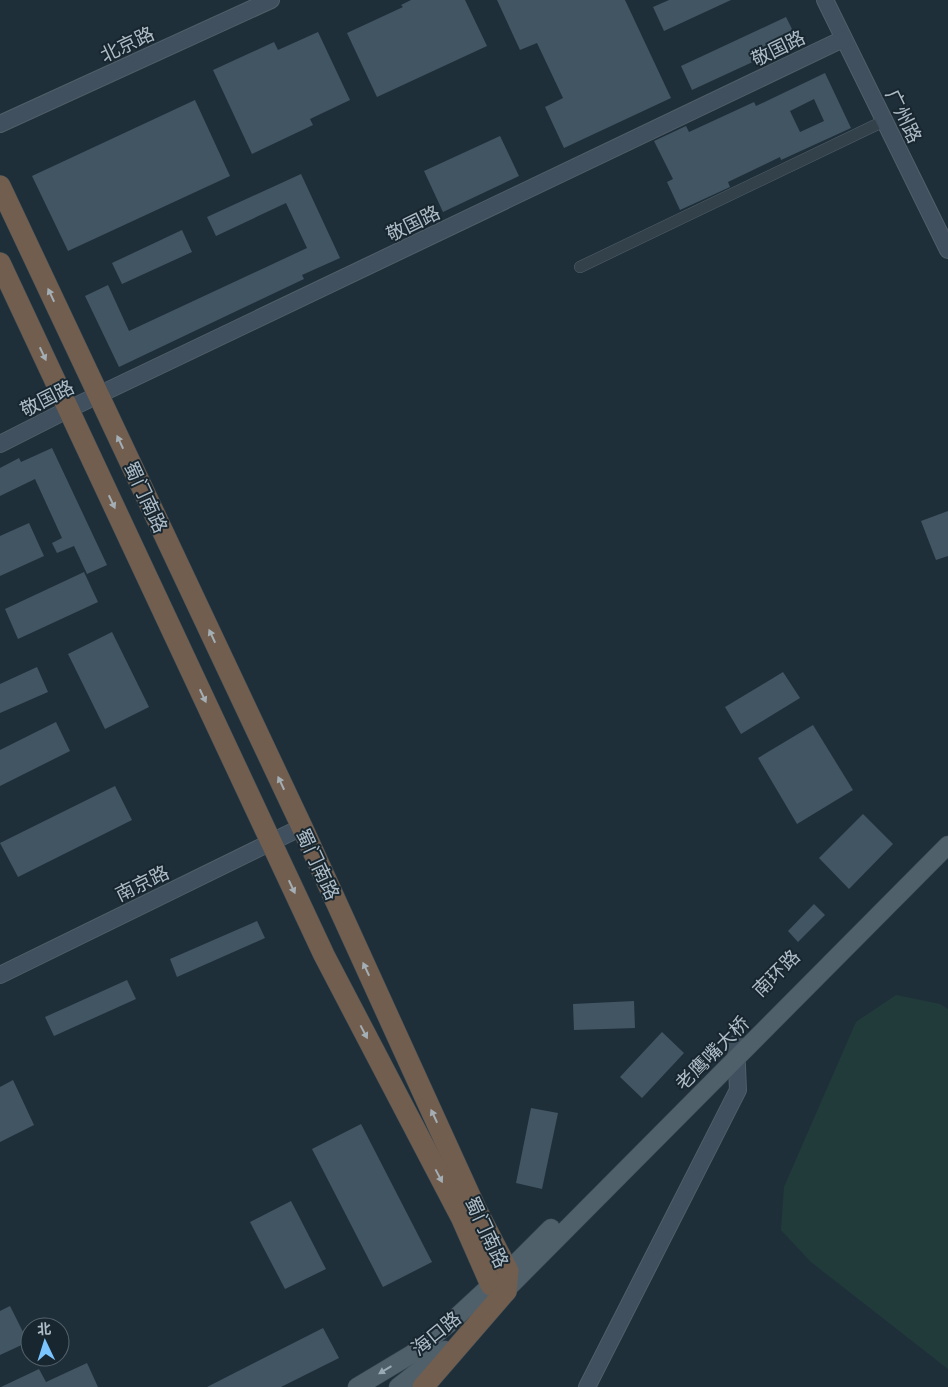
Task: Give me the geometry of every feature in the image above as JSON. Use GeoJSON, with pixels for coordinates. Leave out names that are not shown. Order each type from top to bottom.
{"type":"FeatureCollection","features":[{"type":"Feature","properties":{"kind":"highway","name":"蜀门南路"},"geometry":{"type":"LineString","coordinates":[[0,186],[302,828],[476,1209],[501,1282]]}},
{"type":"Feature","properties":{"kind":"highway","name":"蜀门南路"},"geometry":{"type":"LineString","coordinates":[[0,263],[324,955],[462,1219],[501,1282]]}},
{"type":"Feature","properties":{"kind":"highway"},"geometry":{"type":"LineString","coordinates":[[423,1387],[501,1282]]}},
{"type":"Feature","properties":{"kind":"main road","name":"南环路"},"geometry":{"type":"LineString","coordinates":[[501,1282],[736,1051],[948,833]]}},
{"type":"Feature","properties":{"kind":"main road","name":"老鹰嘴大桥"},"geometry":{"type":"LineString","coordinates":[[736,1051],[948,845]]}},
{"type":"Feature","properties":{"kind":"main road","name":"海口路"},"geometry":{"type":"LineString","coordinates":[[357,1387],[412,1354],[501,1282]]}},
{"type":"Feature","properties":{"kind":"main road","name":"海口路"},"geometry":{"type":"LineString","coordinates":[[398,1387],[440,1355],[501,1282]]}},
{"type":"Feature","properties":{"kind":"street","name":"北京路"},"geometry":{"type":"LineString","coordinates":[[0,124],[271,0]]}},
{"type":"Feature","properties":{"kind":"street","name":"广州路"},"geometry":{"type":"LineString","coordinates":[[825,0],[948,250]]}},
{"type":"Feature","properties":{"kind":"street","name":"敬国路"},"geometry":{"type":"LineString","coordinates":[[0,444],[68,409],[843,39]]}},
{"type":"Feature","properties":{"kind":"street"},"geometry":{"type":"LineString","coordinates":[[580,266],[884,121]]}},
{"type":"Feature","properties":{"kind":"street","name":"南京路"},"geometry":{"type":"LineString","coordinates":[[0,975],[302,828]]}},
{"type":"Feature","properties":{"kind":"street"},"geometry":{"type":"LineString","coordinates":[[588,1387],[738,1090],[736,1051]]}},
{"type":"Feature","properties":{"kind":"green space"},"geometry":{"type":"Polygon","coordinates":[[[896,995],[940,1004],[948,1009],[948,1369],[811,1262],[781,1230],[784,1187],[856,1022],[896,995]]]}},
{"type":"Feature","properties":{"kind":"building"},"geometry":{"type":"Polygon","coordinates":[[[411,0],[465,0],[487,46],[377,97],[347,33],[403,7],[401,5],[411,0]]]}},
{"type":"Feature","properties":{"kind":"building"},"geometry":{"type":"Polygon","coordinates":[[[497,0],[625,0],[671,98],[564,148],[545,107],[563,98],[537,43],[520,50],[497,0]]]}},
{"type":"Feature","properties":{"kind":"building"},"geometry":{"type":"Polygon","coordinates":[[[669,0],[731,0],[664,31],[653,7],[669,0]]]}},
{"type":"Feature","properties":{"kind":"building"},"geometry":{"type":"Polygon","coordinates":[[[786,17],[798,41],[692,90],[681,66],[786,17]]]}},
{"type":"Feature","properties":{"kind":"building"},"geometry":{"type":"Polygon","coordinates":[[[318,32],[350,100],[310,119],[313,125],[252,154],[213,70],[274,42],[278,50],[318,32]]]}},
{"type":"Feature","properties":{"kind":"building"},"geometry":{"type":"Polygon","coordinates":[[[825,73],[851,128],[781,160],[780,157],[728,182],[730,187],[680,210],[667,182],[673,179],[654,141],[686,126],[689,132],[754,102],[756,106],[825,73]],[[814,99],[790,111],[800,132],[824,121],[814,99]]]}},
{"type":"Feature","properties":{"kind":"building"},"geometry":{"type":"Polygon","coordinates":[[[195,100],[230,176],[68,251],[32,176],[195,100]]]}},
{"type":"Feature","properties":{"kind":"building"},"geometry":{"type":"Polygon","coordinates":[[[500,136],[519,176],[443,212],[424,171],[500,136]]]}},
{"type":"Feature","properties":{"kind":"building"},"geometry":{"type":"Polygon","coordinates":[[[301,174],[340,258],[302,275],[304,279],[119,367],[85,296],[108,285],[129,331],[307,248],[286,203],[216,236],[207,217],[301,174]]]}},
{"type":"Feature","properties":{"kind":"building"},"geometry":{"type":"Polygon","coordinates":[[[182,230],[192,252],[122,284],[112,263],[182,230]]]}},
{"type":"Feature","properties":{"kind":"building"},"geometry":{"type":"Polygon","coordinates":[[[52,448],[107,565],[87,574],[74,546],[57,553],[52,543],[62,538],[35,479],[0,496],[0,468],[19,458],[21,462],[52,448]]]}},
{"type":"Feature","properties":{"kind":"building"},"geometry":{"type":"Polygon","coordinates":[[[948,511],[948,556],[936,560],[921,521],[948,511]]]}},
{"type":"Feature","properties":{"kind":"building"},"geometry":{"type":"Polygon","coordinates":[[[29,523],[44,556],[0,576],[0,536],[29,523]]]}},
{"type":"Feature","properties":{"kind":"building"},"geometry":{"type":"Polygon","coordinates":[[[84,572],[98,602],[18,639],[5,609],[84,572]]]}},
{"type":"Feature","properties":{"kind":"building"},"geometry":{"type":"Polygon","coordinates":[[[112,632],[149,707],[105,729],[68,654],[112,632]]]}},
{"type":"Feature","properties":{"kind":"building"},"geometry":{"type":"Polygon","coordinates":[[[37,667],[48,692],[0,713],[0,684],[37,667]]]}},
{"type":"Feature","properties":{"kind":"building"},"geometry":{"type":"Polygon","coordinates":[[[783,672],[800,698],[741,734],[725,707],[783,672]]]}},
{"type":"Feature","properties":{"kind":"building"},"geometry":{"type":"Polygon","coordinates":[[[56,722],[70,751],[0,786],[0,750],[56,722]]]}},
{"type":"Feature","properties":{"kind":"building"},"geometry":{"type":"Polygon","coordinates":[[[813,725],[853,790],[797,824],[758,758],[813,725]]]}},
{"type":"Feature","properties":{"kind":"building"},"geometry":{"type":"Polygon","coordinates":[[[115,786],[132,820],[18,877],[0,843],[115,786]]]}},
{"type":"Feature","properties":{"kind":"building"},"geometry":{"type":"Polygon","coordinates":[[[863,814],[893,844],[849,889],[819,858],[863,814]]]}},
{"type":"Feature","properties":{"kind":"building"},"geometry":{"type":"Polygon","coordinates":[[[814,904],[825,915],[798,942],[788,931],[814,904]]]}},
{"type":"Feature","properties":{"kind":"building"},"geometry":{"type":"Polygon","coordinates":[[[257,921],[265,938],[177,977],[170,959],[257,921]]]}},
{"type":"Feature","properties":{"kind":"building"},"geometry":{"type":"Polygon","coordinates":[[[127,980],[136,999],[54,1036],[45,1017],[127,980]]]}},
{"type":"Feature","properties":{"kind":"building"},"geometry":{"type":"Polygon","coordinates":[[[634,1001],[635,1028],[574,1030],[573,1004],[634,1001]]]}},
{"type":"Feature","properties":{"kind":"building"},"geometry":{"type":"Polygon","coordinates":[[[662,1032],[684,1053],[642,1098],[620,1077],[662,1032]]]}},
{"type":"Feature","properties":{"kind":"building"},"geometry":{"type":"Polygon","coordinates":[[[13,1080],[34,1125],[0,1142],[0,1087],[13,1080]]]}},
{"type":"Feature","properties":{"kind":"building"},"geometry":{"type":"Polygon","coordinates":[[[531,1108],[558,1113],[542,1189],[516,1183],[531,1108]]]}},
{"type":"Feature","properties":{"kind":"building"},"geometry":{"type":"Polygon","coordinates":[[[361,1124],[432,1262],[383,1287],[312,1149],[361,1124]]]}},
{"type":"Feature","properties":{"kind":"building"},"geometry":{"type":"Polygon","coordinates":[[[291,1201],[326,1269],[285,1289],[250,1222],[291,1201]]]}},
{"type":"Feature","properties":{"kind":"building"},"geometry":{"type":"Polygon","coordinates":[[[10,1306],[20,1326],[20,1346],[0,1355],[0,1311],[10,1306]]]}},
{"type":"Feature","properties":{"kind":"building"},"geometry":{"type":"Polygon","coordinates":[[[323,1328],[339,1358],[281,1387],[207,1387],[323,1328]]]}},
{"type":"Feature","properties":{"kind":"building"},"geometry":{"type":"Polygon","coordinates":[[[87,1363],[98,1387],[1,1387],[39,1369],[46,1382],[87,1363]]]}}]}
